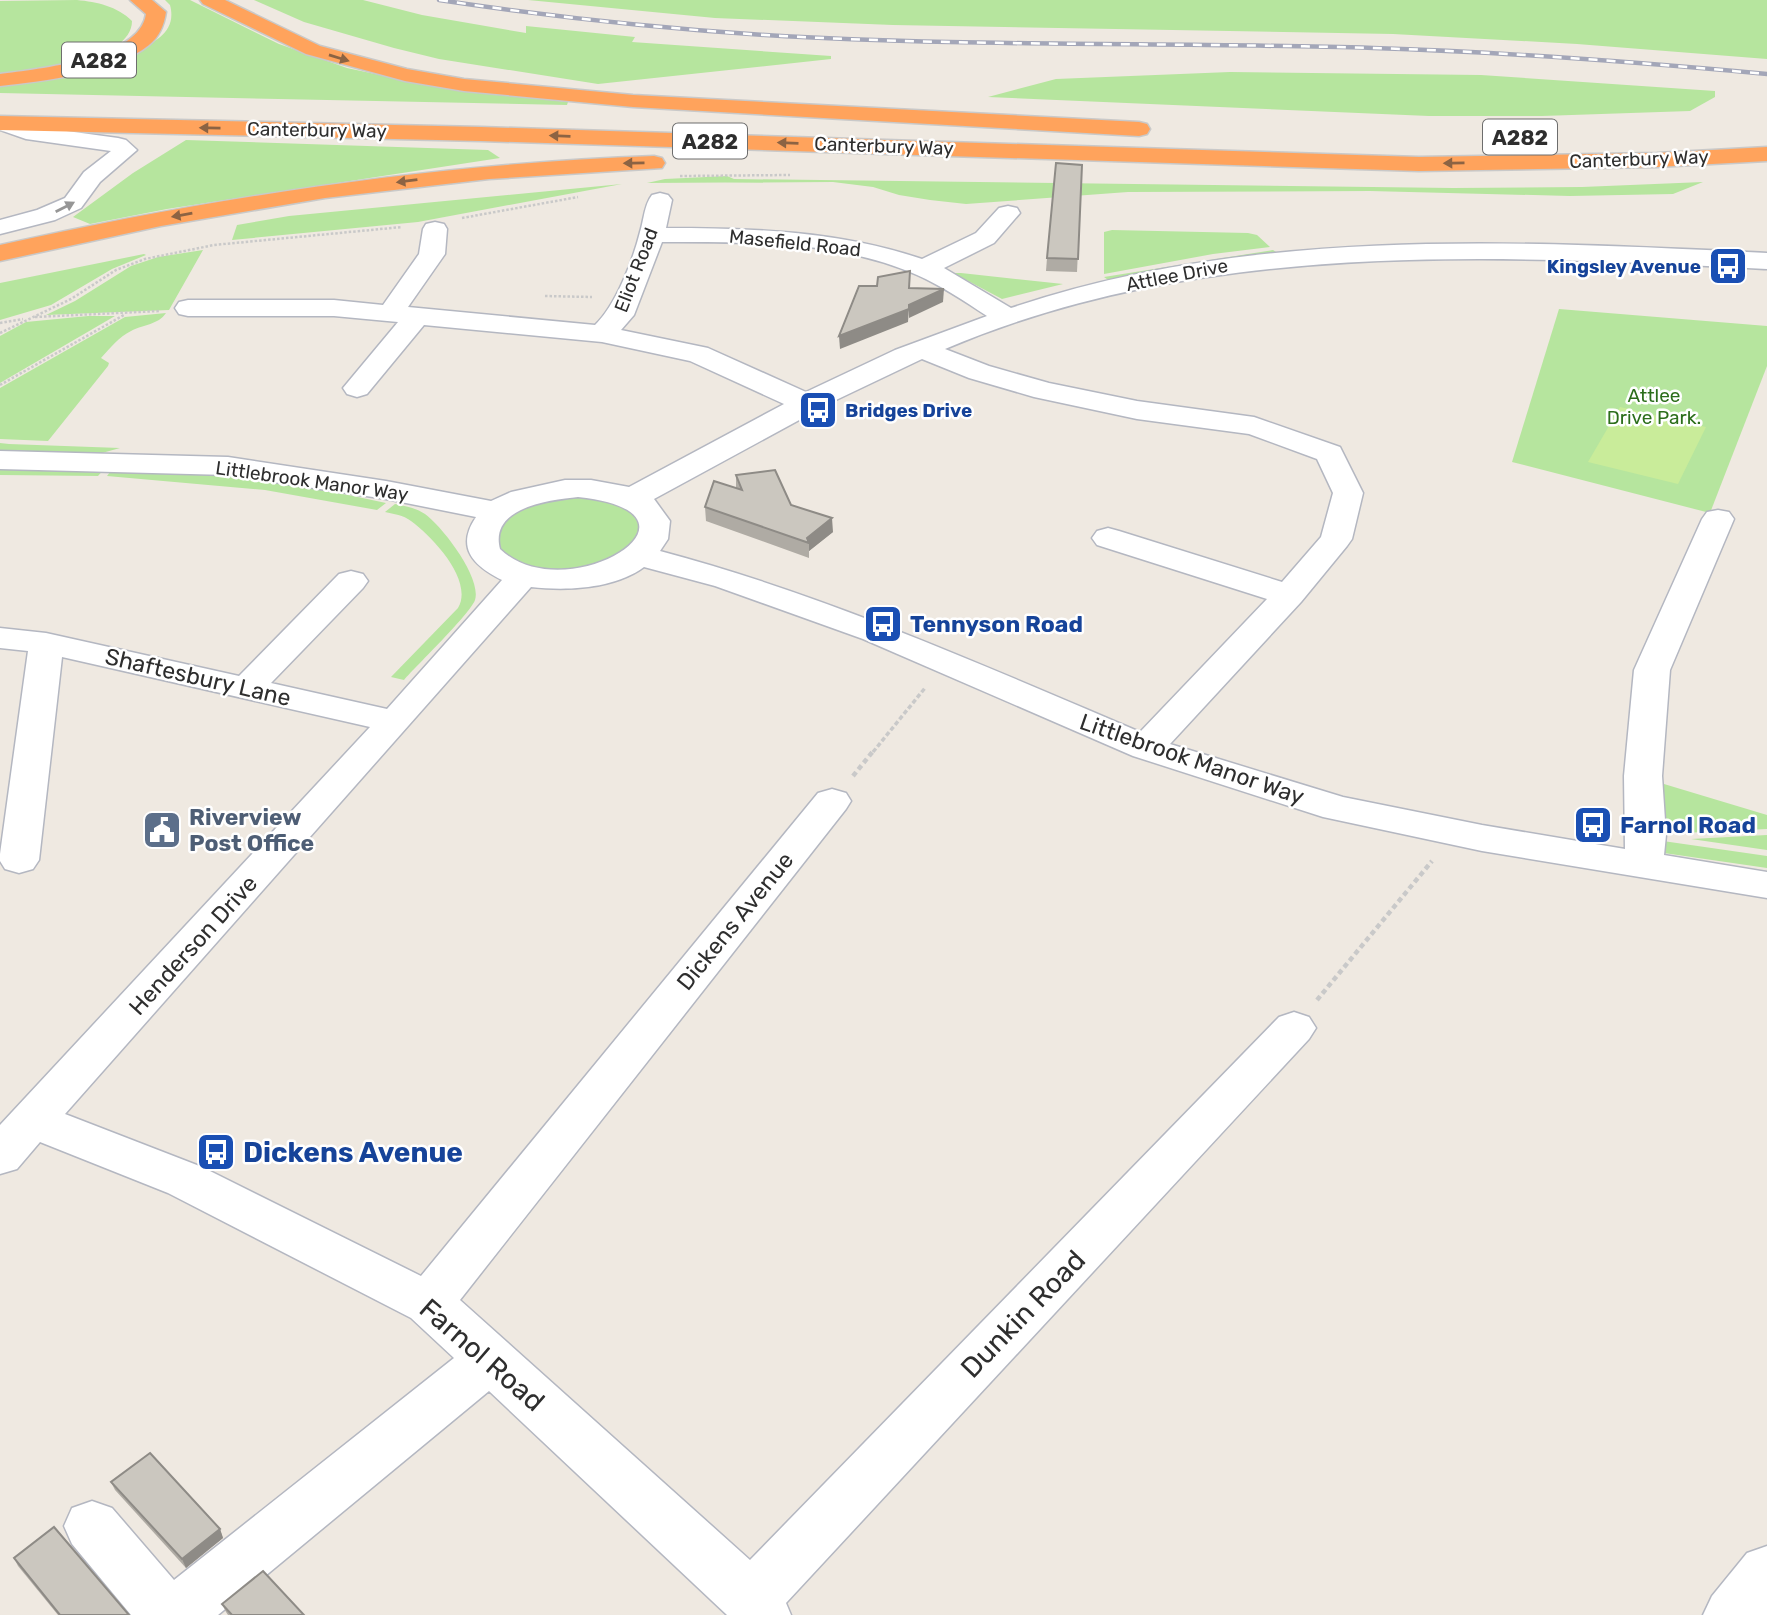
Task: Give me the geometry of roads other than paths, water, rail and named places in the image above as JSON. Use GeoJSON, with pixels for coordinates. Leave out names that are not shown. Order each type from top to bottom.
{"type":"FeatureCollection","features":[{"type":"Feature","properties":{"kind":"highway","name":"A282"},"geometry":{"type":"LineString","coordinates":[[0,80],[81,66],[145,39],[153,29],[156,12],[140,0]]}},
{"type":"Feature","properties":{"kind":"highway","name":"Canterbury Way"},"geometry":{"type":"LineString","coordinates":[[210,0],[313,50],[405,75],[464,85],[620,100],[1163,132],[543,114]]}},
{"type":"Feature","properties":{"kind":"highway","name":"Canterbury Way"},"geometry":{"type":"LineString","coordinates":[[1,123],[495,134],[1419,164],[1657,160],[1767,154]]}},
{"type":"Feature","properties":{"kind":"highway","name":"A282"},"geometry":{"type":"LineString","coordinates":[[0,253],[153,220],[318,193],[425,179],[618,163],[790,161],[1419,164]]}},
{"type":"Feature","properties":{"kind":"street"},"geometry":{"type":"LineString","coordinates":[[0,227],[69,206],[78,199],[94,174],[126,150],[118,145],[26,132],[1,123]]}},
{"type":"Feature","properties":{"kind":"street","name":"Eliot Road"},"geometry":{"type":"LineString","coordinates":[[602,334],[621,314],[652,235],[660,200]]}},
{"type":"Feature","properties":{"kind":"street"},"geometry":{"type":"LineString","coordinates":[[924,268],[985,238],[1008,213]]}},
{"type":"Feature","properties":{"kind":"street"},"geometry":{"type":"LineString","coordinates":[[357,388],[405,314],[432,254],[435,229]]}},
{"type":"Feature","properties":{"kind":"street","name":"Masefield Road"},"geometry":{"type":"LineString","coordinates":[[652,235],[730,235],[855,248],[924,268],[1007,317]]}},
{"type":"Feature","properties":{"kind":"street","name":"Attlee Drive"},"geometry":{"type":"LineString","coordinates":[[632,498],[808,404],[922,349],[1007,317],[1097,292],[1209,268],[1350,253],[1530,252],[1767,261]]}},
{"type":"Feature","properties":{"kind":"street"},"geometry":{"type":"LineString","coordinates":[[188,308],[334,308],[602,334],[698,354],[808,404]]}},
{"type":"Feature","properties":{"kind":"street"},"geometry":{"type":"LineString","coordinates":[[922,349],[979,372],[1044,391],[1136,410],[1254,426],[1328,453],[1348,493],[1336,539],[1289,595],[1146,748]]}},
{"type":"Feature","properties":{"kind":"street","name":"Littlebrook Manor Way"},"geometry":{"type":"LineString","coordinates":[[0,460],[228,466],[386,490],[497,512]]}},
{"type":"Feature","properties":{"kind":"street"},"geometry":{"type":"LineString","coordinates":[[588,489],[632,498],[649,510],[656,525],[653,541],[640,556],[622,566],[574,579],[524,575],[502,567],[487,555],[481,541],[485,526],[497,512],[519,500],[547,491],[588,489]]}},
{"type":"Feature","properties":{"kind":"street"},"geometry":{"type":"LineString","coordinates":[[1643,865],[1646,835],[1643,776],[1652,670],[1717,519]]}},
{"type":"Feature","properties":{"kind":"street"},"geometry":{"type":"LineString","coordinates":[[1108,538],[1289,595]]}},
{"type":"Feature","properties":{"kind":"street","name":"Littlebrook Manor Way"},"geometry":{"type":"LineString","coordinates":[[640,556],[727,579],[875,632],[1146,748],[1337,808],[1456,832],[1767,885]]}},
{"type":"Feature","properties":{"kind":"street","name":"Henderson Drive"},"geometry":{"type":"LineString","coordinates":[[0,1156],[395,722],[524,575]]}},
{"type":"Feature","properties":{"kind":"street"},"geometry":{"type":"LineString","coordinates":[[247,688],[351,581]]}},
{"type":"Feature","properties":{"kind":"street","name":"Shaftesbury Lane"},"geometry":{"type":"LineString","coordinates":[[0,638],[46,643],[395,722]]}},
{"type":"Feature","properties":{"kind":"street"},"geometry":{"type":"LineString","coordinates":[[19,860],[46,643]]}},
{"type":"Feature","properties":{"kind":"street","name":"Dickens Avenue"},"geometry":{"type":"LineString","coordinates":[[429,1303],[832,801]]}},
{"type":"Feature","properties":{"kind":"street","name":"Dunkin Road"},"geometry":{"type":"LineString","coordinates":[[756,1607],[1294,1028]]}},
{"type":"Feature","properties":{"kind":"street","name":"Farnol Road"},"geometry":{"type":"LineString","coordinates":[[34,1121],[185,1180],[429,1303],[756,1607]]}},
{"type":"Feature","properties":{"kind":"street"},"geometry":{"type":"LineString","coordinates":[[174,1615],[410,1421],[490,1359]]}},
{"type":"Feature","properties":{"kind":"street"},"geometry":{"type":"LineString","coordinates":[[92,1526],[167,1615]]}},
{"type":"Feature","properties":{"kind":"street"},"geometry":{"type":"LineString","coordinates":[[1732,1615],[1767,1572]]}},
{"type":"Feature","properties":{"kind":"railway"},"geometry":{"type":"LineString","coordinates":[[439,0],[601,21],[765,35],[993,43],[1422,50],[1570,58],[1767,74]]}},
{"type":"Feature","properties":{"kind":"place","name":"Kingsley Avenue"},"geometry":{"type":"Point","coordinates":[1728,266]}},
{"type":"Feature","properties":{"kind":"place","name":"Bridges Drive"},"geometry":{"type":"Point","coordinates":[818,410]}},
{"type":"Feature","properties":{"kind":"place","name":"Tennyson Road"},"geometry":{"type":"Point","coordinates":[883,624]}},
{"type":"Feature","properties":{"kind":"place","name":"Farnol Road"},"geometry":{"type":"Point","coordinates":[1593,825]}},
{"type":"Feature","properties":{"kind":"place","name":"Riverview Post Office"},"geometry":{"type":"Point","coordinates":[162,830]}},
{"type":"Feature","properties":{"kind":"place","name":"Dickens Avenue"},"geometry":{"type":"Point","coordinates":[216,1152]}},
{"type":"Feature","properties":{"kind":"park label","name":"Attlee Drive Park."},"geometry":{"type":"Point","coordinates":[1654,406]}}]}
